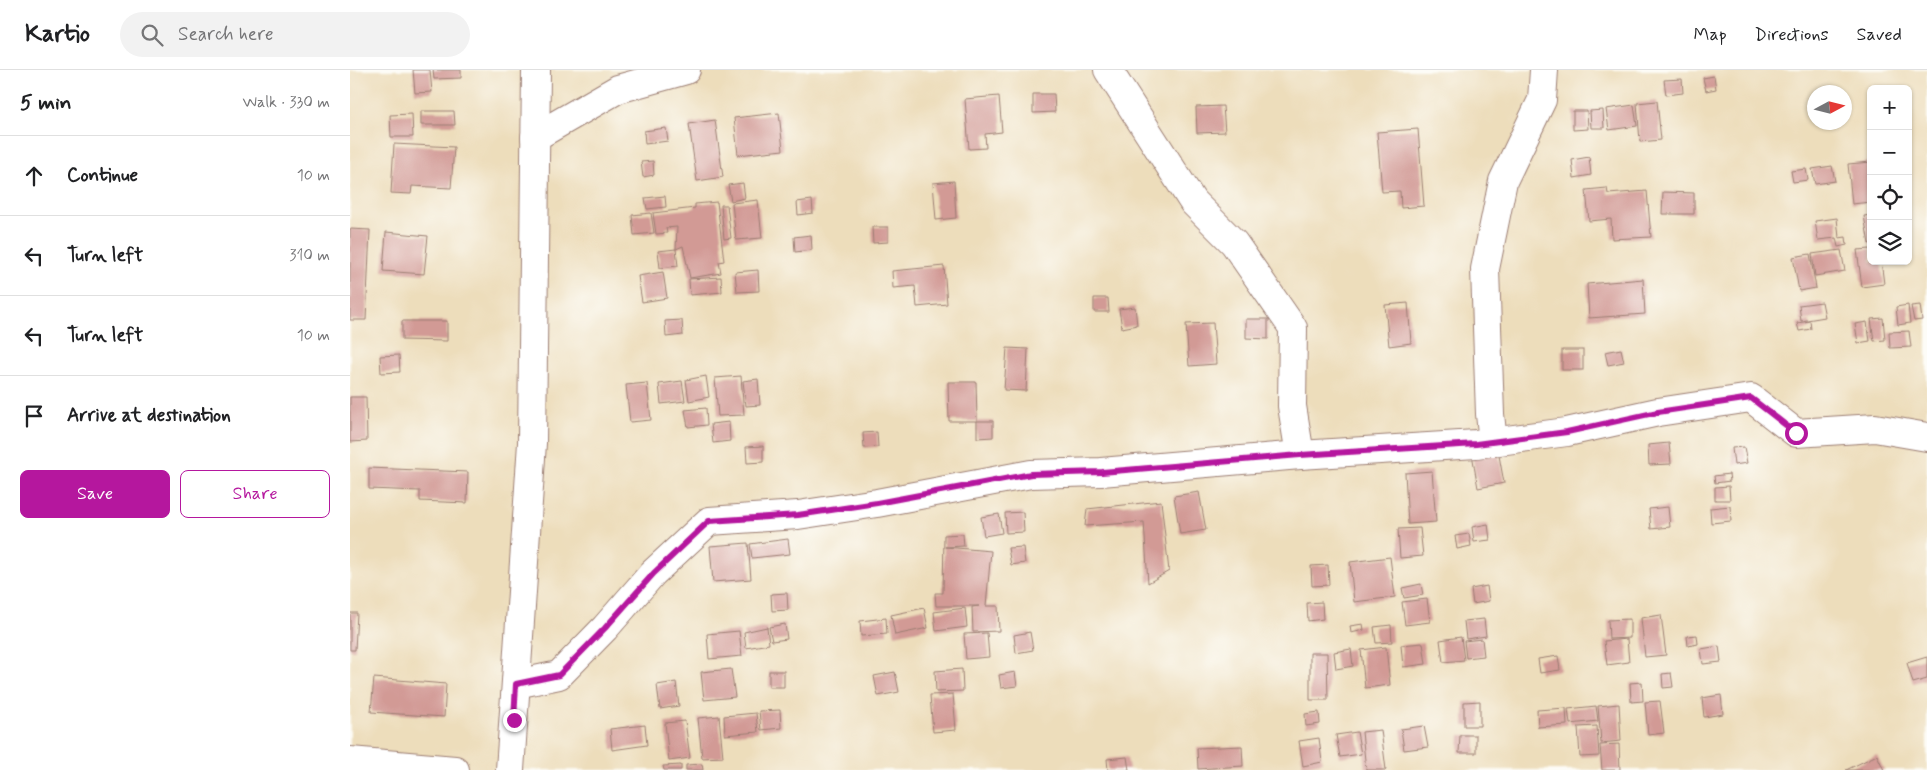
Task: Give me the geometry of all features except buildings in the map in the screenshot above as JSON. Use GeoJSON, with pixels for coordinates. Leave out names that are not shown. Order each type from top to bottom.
{"type":"FeatureCollection","features":[{"type":"Feature","properties":{"kind":"street"},"geometry":{"type":"LineString","coordinates":[[510,770],[532,443],[536,70]]}},
{"type":"Feature","properties":{"kind":"street"},"geometry":{"type":"LineString","coordinates":[[536,137],[618,89],[686,70]]}},
{"type":"Feature","properties":{"kind":"street"},"geometry":{"type":"LineString","coordinates":[[1108,70],[1193,202],[1234,243],[1293,328],[1292,406],[1300,455]]}},
{"type":"Feature","properties":{"kind":"street"},"geometry":{"type":"LineString","coordinates":[[1493,442],[1490,414],[1485,269],[1503,181],[1542,100],[1544,70]]}},
{"type":"Feature","properties":{"kind":"street"},"geometry":{"type":"LineString","coordinates":[[516,684],[559,675],[605,628],[654,573],[709,521],[807,514],[1031,474],[1102,472],[1300,455],[1493,442],[1567,432],[1658,412],[1751,398],[1796,433],[1875,428],[1927,437]]}},
{"type":"Feature","properties":{"kind":"street"},"geometry":{"type":"LineString","coordinates":[[350,761],[455,770]]}},
{"type":"Feature","properties":{"kind":"route"},"geometry":{"type":"LineString","coordinates":[[514,720],[516,684],[559,675],[605,628],[654,573],[709,521],[798,515],[877,503],[1031,474],[1102,472],[1193,463],[1476,444],[1567,432],[1658,412],[1751,398],[1796,433]]}}]}
